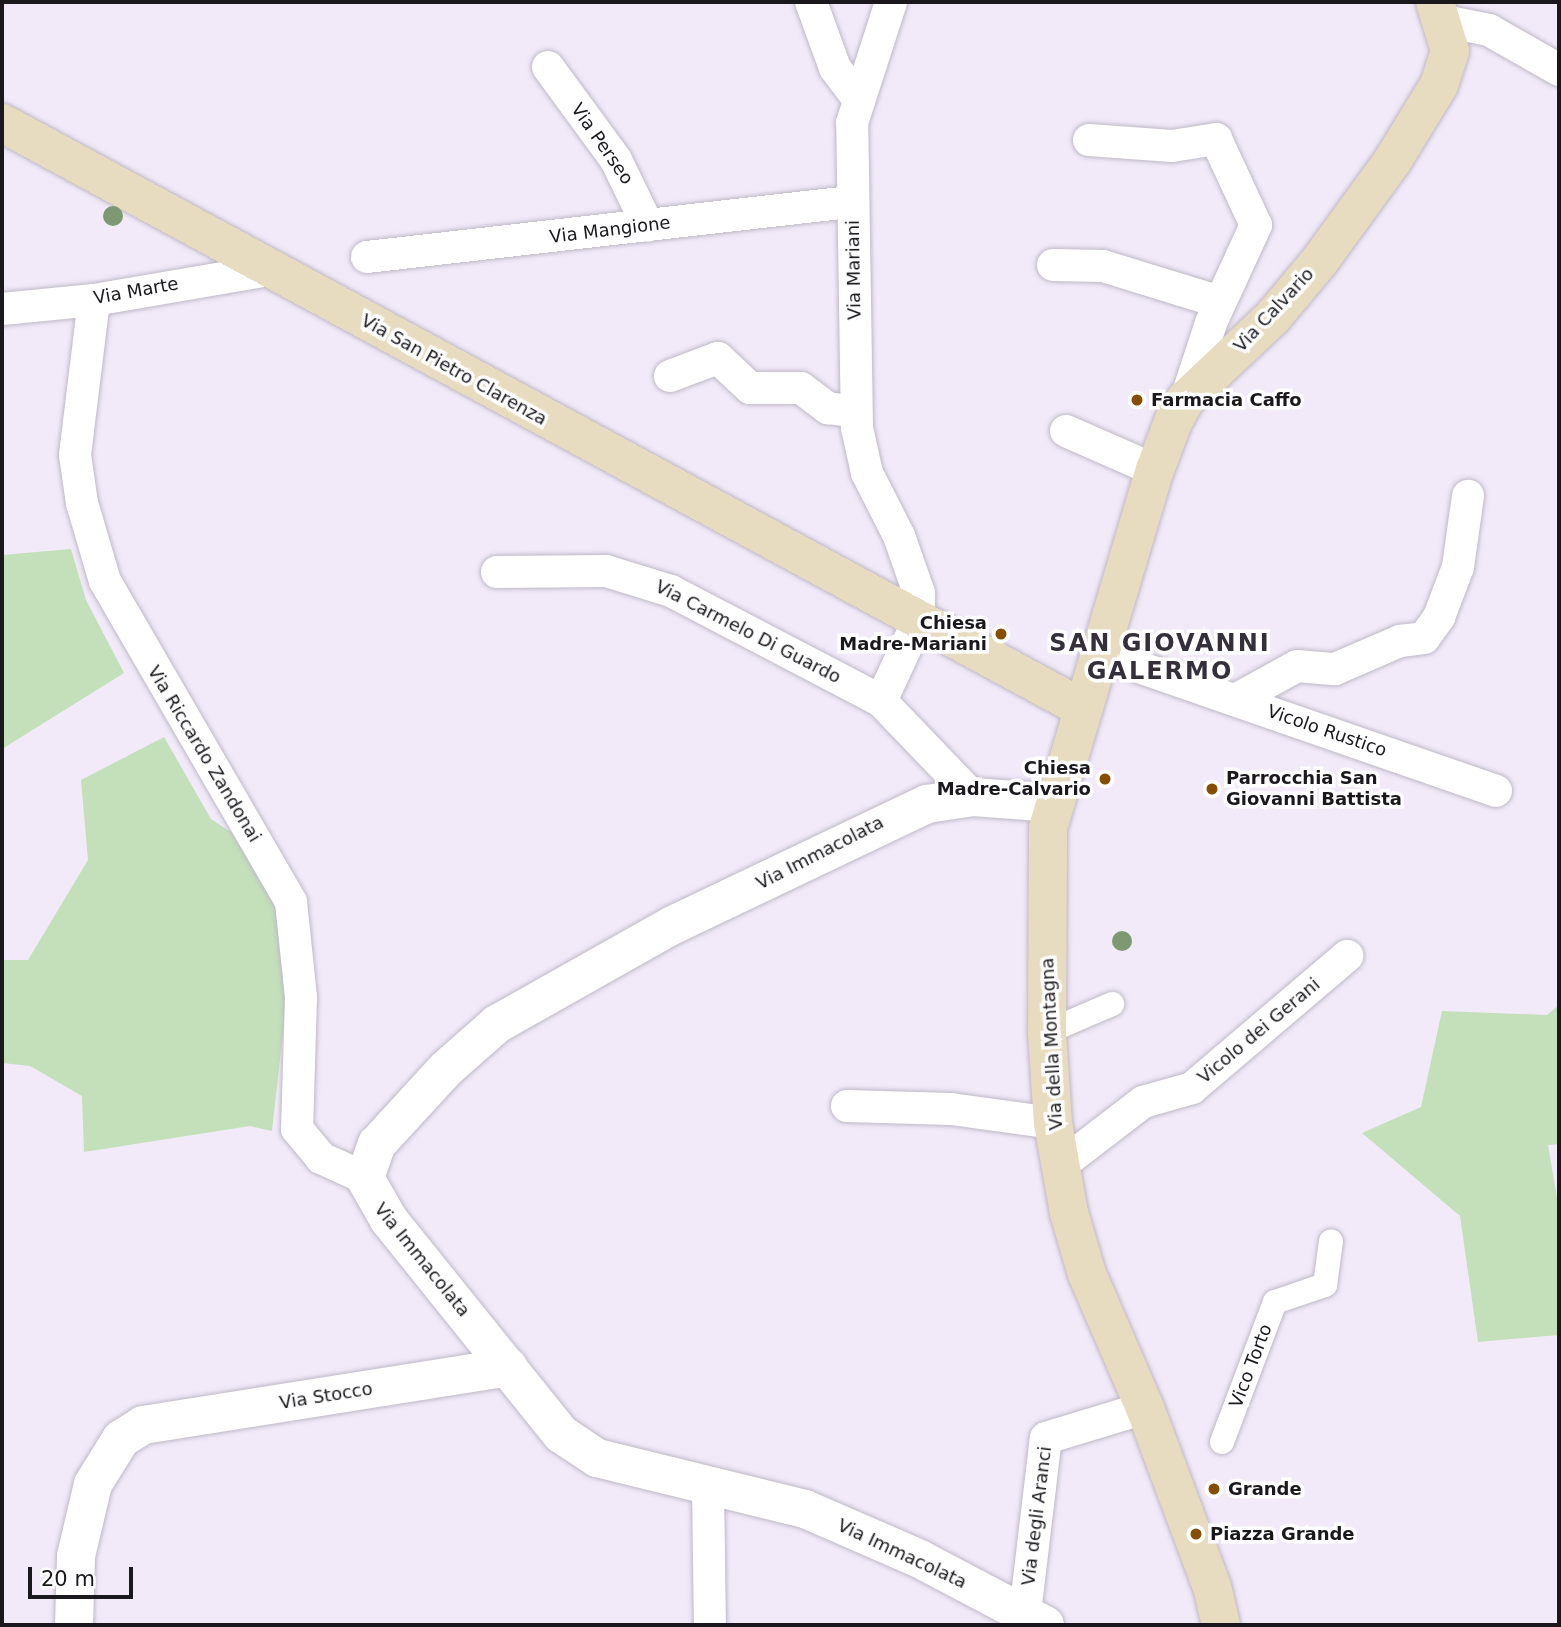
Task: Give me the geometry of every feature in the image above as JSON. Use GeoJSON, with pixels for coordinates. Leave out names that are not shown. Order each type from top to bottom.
{"type":"FeatureCollection","features":[{"type":"Feature","properties":{"kind":"main road","name":"Via Calvario"},"geometry":{"type":"LineString","coordinates":[[1084,709],[1155,470],[1186,399],[1273,317],[1364,204],[1439,85],[1450,51],[1440,12]]}},
{"type":"Feature","properties":{"kind":"main road","name":"Via San Pietro Clarenza"},"geometry":{"type":"LineString","coordinates":[[2,123],[1084,709]]}},
{"type":"Feature","properties":{"kind":"main road","name":"Via della Montagna"},"geometry":{"type":"LineString","coordinates":[[1084,709],[1051,816],[1047,1032],[1053,1123],[1069,1213],[1087,1274],[1162,1452],[1213,1587],[1221,1625]]}},
{"type":"Feature","properties":{"kind":"street"},"geometry":{"type":"LineString","coordinates":[[810,2],[835,68],[859,100]]}},
{"type":"Feature","properties":{"kind":"street","name":"Via Mariani"},"geometry":{"type":"LineString","coordinates":[[891,2],[852,123],[856,412],[867,472],[899,536],[919,593],[913,616]]}},
{"type":"Feature","properties":{"kind":"street"},"geometry":{"type":"LineString","coordinates":[[1440,12],[1489,30],[1559,70]]}},
{"type":"Feature","properties":{"kind":"street","name":"Via Perseo"},"geometry":{"type":"LineString","coordinates":[[548,67],[616,160],[648,226]]}},
{"type":"Feature","properties":{"kind":"street"},"geometry":{"type":"LineString","coordinates":[[1090,140],[1172,146],[1216,139],[1256,225],[1220,302],[1186,399]]}},
{"type":"Feature","properties":{"kind":"street","name":"Via Mangione"},"geometry":{"type":"LineString","coordinates":[[367,257],[853,202]]}},
{"type":"Feature","properties":{"kind":"street"},"geometry":{"type":"LineString","coordinates":[[1053,265],[1103,266],[1220,302]]}},
{"type":"Feature","properties":{"kind":"street","name":"Via Marte"},"geometry":{"type":"LineString","coordinates":[[2,309],[94,300],[270,270]]}},
{"type":"Feature","properties":{"kind":"street","name":"Via Riccardo Zandonai"},"geometry":{"type":"LineString","coordinates":[[94,300],[75,455],[82,503],[105,581],[291,902],[301,997],[297,1129],[321,1158],[365,1178]]}},
{"type":"Feature","properties":{"kind":"street"},"geometry":{"type":"LineString","coordinates":[[670,376],[718,358],[750,388],[801,388],[828,408],[856,412]]}},
{"type":"Feature","properties":{"kind":"street"},"geometry":{"type":"LineString","coordinates":[[1066,431],[1155,470]]}},
{"type":"Feature","properties":{"kind":"street"},"geometry":{"type":"LineString","coordinates":[[1237,699],[1297,666],[1335,669],[1400,641],[1423,638],[1439,617],[1458,567],[1468,496]]}},
{"type":"Feature","properties":{"kind":"street","name":"Via Carmelo Di Guardo"},"geometry":{"type":"LineString","coordinates":[[497,572],[579,569],[637,578],[671,591],[876,698],[973,797]]}},
{"type":"Feature","properties":{"kind":"street"},"geometry":{"type":"LineString","coordinates":[[876,698],[913,616]]}},
{"type":"Feature","properties":{"kind":"street","name":"Vicolo Rustico"},"geometry":{"type":"LineString","coordinates":[[1106,641],[1237,699],[1496,791]]}},
{"type":"Feature","properties":{"kind":"street","name":"Via Immacolata"},"geometry":{"type":"LineString","coordinates":[[1035,1619],[920,1559],[805,1509],[597,1458],[561,1434],[388,1220],[365,1178],[377,1144],[447,1068],[497,1024],[671,926],[927,804],[973,797],[1051,816]]}},
{"type":"Feature","properties":{"kind":"street","name":"Vicolo dei Gerani"},"geometry":{"type":"LineString","coordinates":[[1061,1166],[1143,1102],[1192,1088],[1347,956]]}},
{"type":"Feature","properties":{"kind":"street"},"geometry":{"type":"LineString","coordinates":[[1047,1032],[1112,1004]]}},
{"type":"Feature","properties":{"kind":"street"},"geometry":{"type":"LineString","coordinates":[[847,1106],[951,1108],[1053,1123]]}},
{"type":"Feature","properties":{"kind":"street","name":"Vico Torto"},"geometry":{"type":"LineString","coordinates":[[1222,1442],[1275,1302],[1325,1285],[1331,1241]]}},
{"type":"Feature","properties":{"kind":"street","name":"Via Stocco"},"geometry":{"type":"LineString","coordinates":[[74,1625],[76,1556],[93,1484],[121,1439],[143,1425],[509,1367]]}},
{"type":"Feature","properties":{"kind":"street","name":"Via degli Aranci"},"geometry":{"type":"LineString","coordinates":[[1035,1619],[1046,1438],[1145,1408]]}},
{"type":"Feature","properties":{"kind":"street"},"geometry":{"type":"LineString","coordinates":[[708,1487],[710,1625]]}},
{"type":"Feature","properties":{"kind":"green space"},"geometry":{"type":"Polygon","coordinates":[[[71,549],[86,600],[124,673],[2,749],[2,555],[71,549]]]}},
{"type":"Feature","properties":{"kind":"green space"},"geometry":{"type":"Polygon","coordinates":[[[164,737],[211,819],[240,838],[275,904],[287,997],[272,1131],[250,1126],[84,1152],[82,1096],[30,1066],[2,1063],[2,960],[28,960],[88,860],[81,780],[164,737]]]}},
{"type":"Feature","properties":{"kind":"green space"},"geometry":{"type":"Polygon","coordinates":[[[1559,1005],[1559,1144],[1548,1145],[1559,1209],[1559,1335],[1478,1342],[1460,1216],[1362,1133],[1421,1107],[1442,1011],[1547,1015],[1559,1005]]]}},
{"type":"Feature","properties":{"kind":"place","name":"Farmacia Caffo"},"geometry":{"type":"Point","coordinates":[1137,400]}},
{"type":"Feature","properties":{"kind":"place","name":"Chiesa Madre-Mariani"},"geometry":{"type":"Point","coordinates":[1001,634]}},
{"type":"Feature","properties":{"kind":"place","name":"Chiesa Madre-Calvario"},"geometry":{"type":"Point","coordinates":[1105,779]}},
{"type":"Feature","properties":{"kind":"place","name":"Parrocchia San Giovanni Battista"},"geometry":{"type":"Point","coordinates":[1212,789]}},
{"type":"Feature","properties":{"kind":"place","name":"Grande"},"geometry":{"type":"Point","coordinates":[1214,1489]}},
{"type":"Feature","properties":{"kind":"place","name":"Piazza Grande"},"geometry":{"type":"Point","coordinates":[1196,1534]}},
{"type":"Feature","properties":{"kind":"district","name":"SAN GIOVANNI GALERMO"},"geometry":{"type":"Point","coordinates":[1160,658]}}]}
